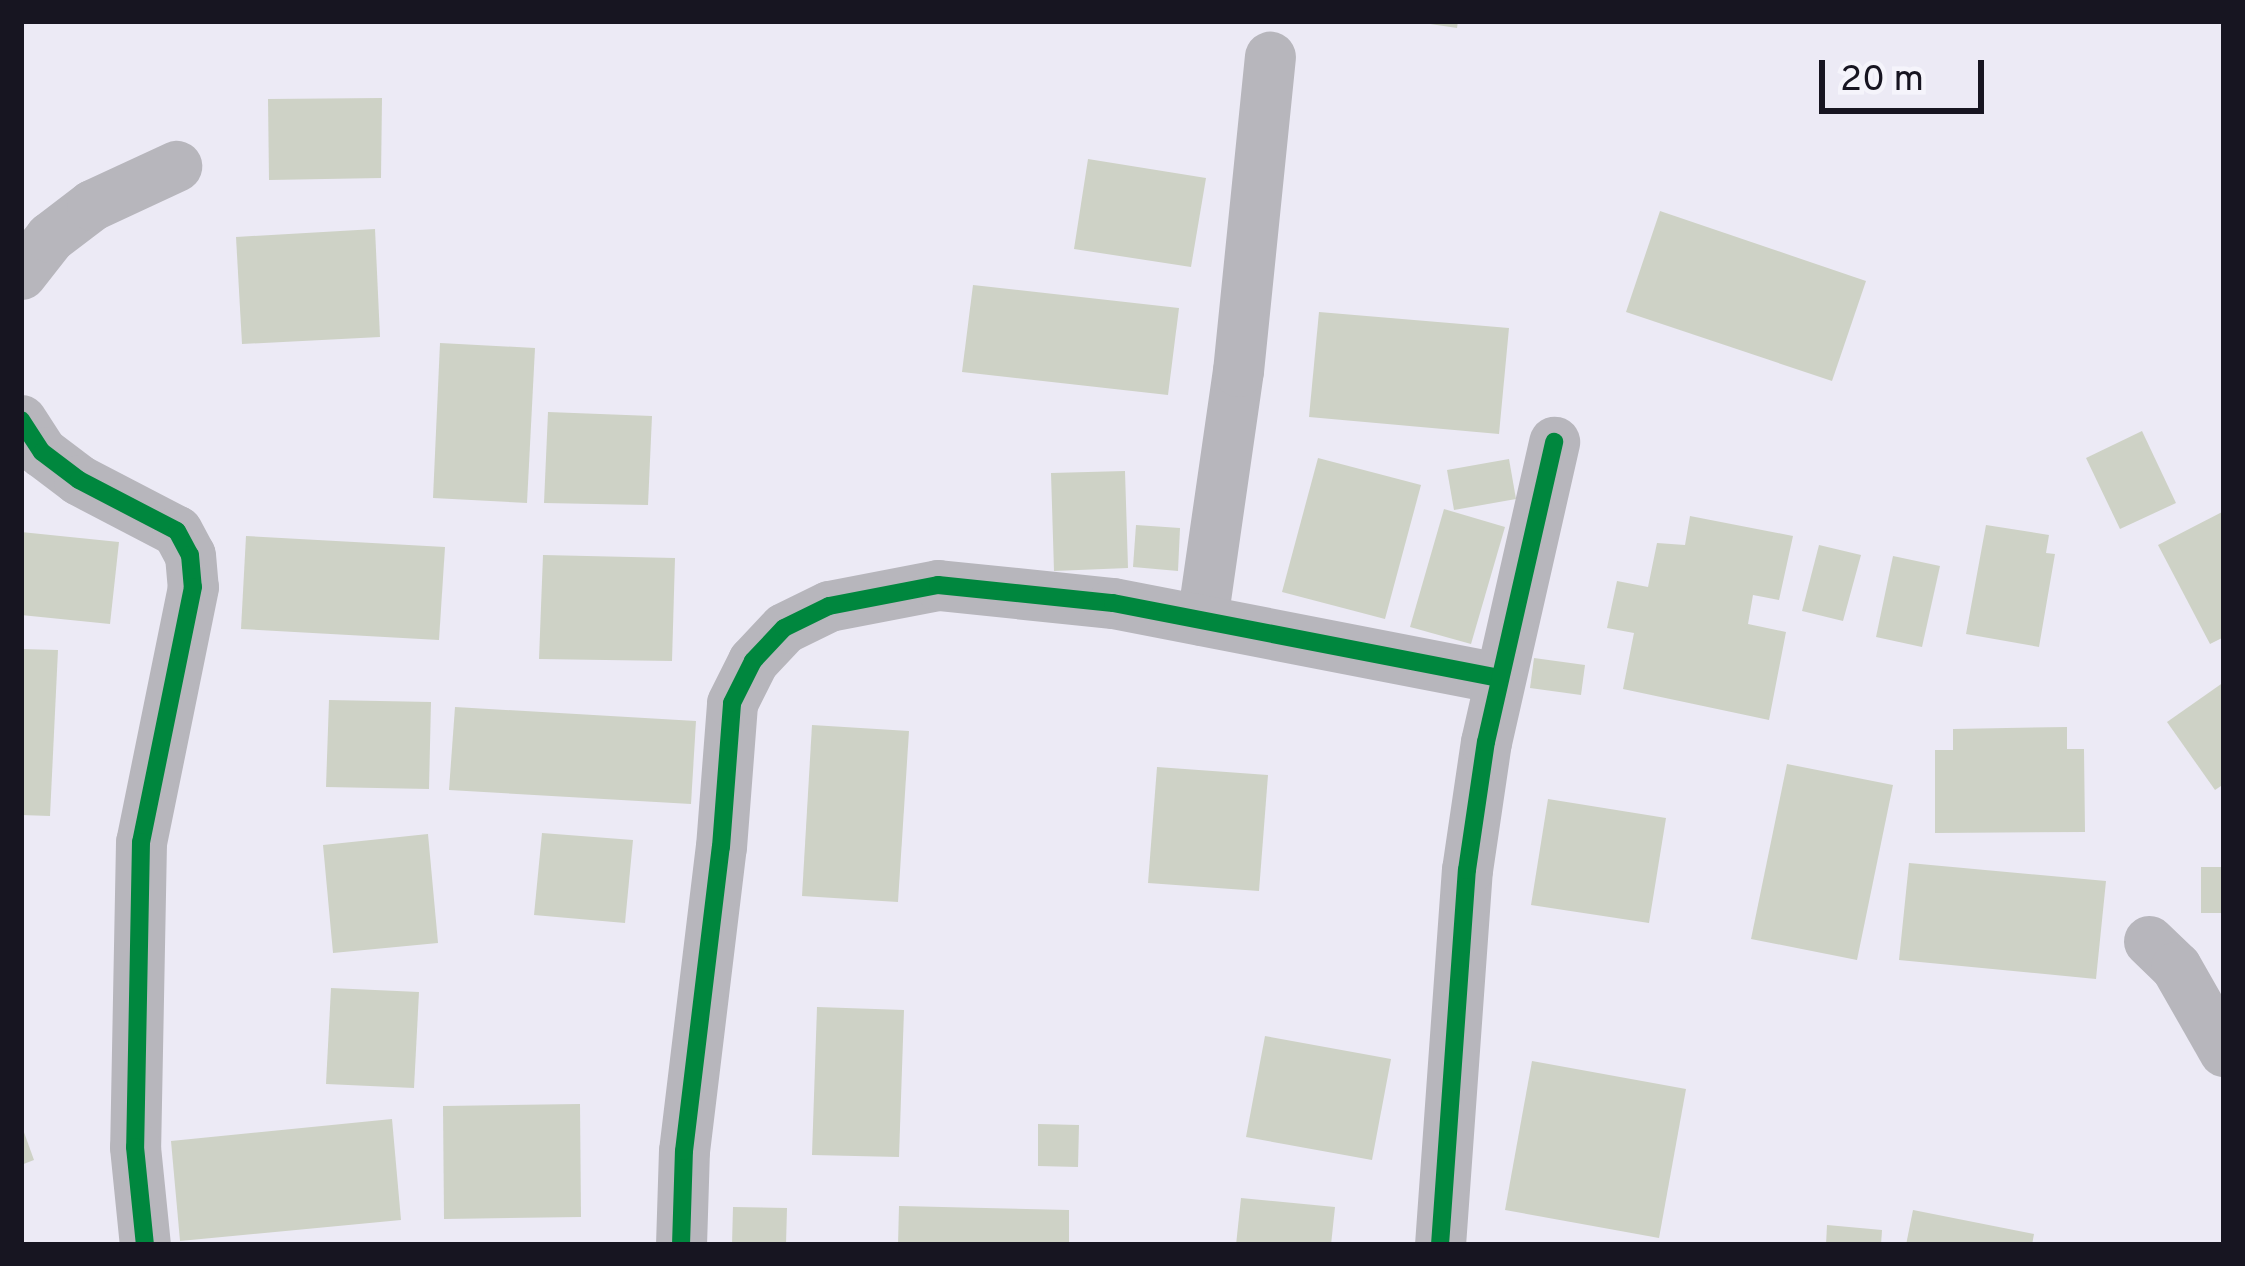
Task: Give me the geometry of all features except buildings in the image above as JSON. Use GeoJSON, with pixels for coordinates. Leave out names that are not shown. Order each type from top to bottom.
{"type":"FeatureCollection","features":[{"type":"Feature","properties":{"kind":"street"},"geometry":{"type":"LineString","coordinates":[[1202,620],[1238,371],[1270,57]]}},
{"type":"Feature","properties":{"kind":"street"},"geometry":{"type":"LineString","coordinates":[[21,274],[50,238],[92,205],[176,166]]}},
{"type":"Feature","properties":{"kind":"street"},"geometry":{"type":"LineString","coordinates":[[21,420],[42,452],[80,480],[177,531],[190,555],[194,587],[141,842],[135,1147],[145,1245]]}},
{"type":"Feature","properties":{"kind":"street"},"geometry":{"type":"LineString","coordinates":[[1440,1245],[1467,870],[1500,678],[1554,442]]}},
{"type":"Feature","properties":{"kind":"street"},"geometry":{"type":"LineString","coordinates":[[669,1245],[681,1245],[684,1151],[721,847],[732,703],[753,661],[784,628],[829,605],[938,585],[1113,603],[1500,678]]}},
{"type":"Feature","properties":{"kind":"street"},"geometry":{"type":"LineString","coordinates":[[2149,940],[2176,967],[2224,1051]]}},
{"type":"Feature","properties":{"kind":"cycle path"},"geometry":{"type":"LineString","coordinates":[[21,420],[42,452],[79,480],[177,531],[190,555],[193,587],[141,842],[135,1147],[145,1245]]}},
{"type":"Feature","properties":{"kind":"cycle path"},"geometry":{"type":"LineString","coordinates":[[1440,1245],[1467,870],[1486,742],[1554,442]]}},
{"type":"Feature","properties":{"kind":"cycle path"},"geometry":{"type":"LineString","coordinates":[[681,1245],[684,1151],[721,847],[732,703],[753,661],[784,628],[829,606],[938,585],[1113,603],[1500,678]]}}]}
